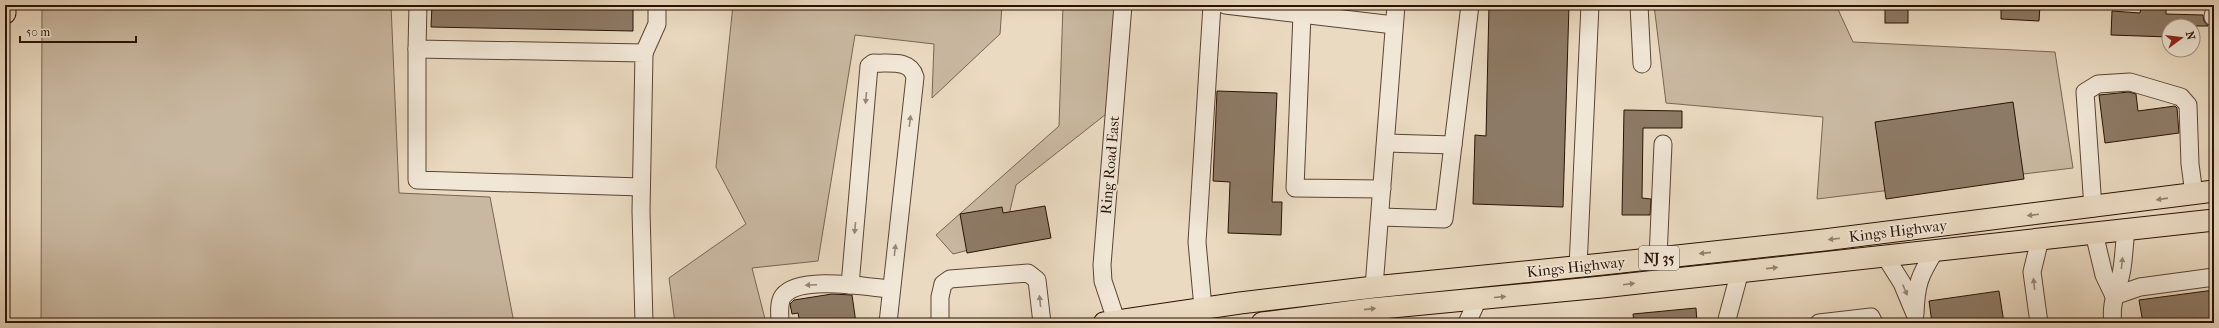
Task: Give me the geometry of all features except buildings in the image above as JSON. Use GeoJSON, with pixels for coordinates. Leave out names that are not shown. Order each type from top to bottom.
{"type":"FeatureCollection","features":[{"type":"Feature","properties":{"kind":"main road"},"geometry":{"type":"LineString","coordinates":[[5,5],[5,12]]}},
{"type":"Feature","properties":{"kind":"main road","name":"Kings Highway"},"geometry":{"type":"LineString","coordinates":[[1113,322],[1203,308],[1374,287],[1658,258],[2093,208],[2204,193]]}},
{"type":"Feature","properties":{"kind":"main road","name":"Kings Highway"},"geometry":{"type":"LineString","coordinates":[[1269,323],[1371,309],[1935,251],[2214,220]]}},
{"type":"Feature","properties":{"kind":"street"},"geometry":{"type":"LineString","coordinates":[[418,5],[417,180],[641,187]]}},
{"type":"Feature","properties":{"kind":"street"},"geometry":{"type":"LineString","coordinates":[[644,323],[641,187],[644,53],[657,24],[657,5]]}},
{"type":"Feature","properties":{"kind":"street","name":"Ring Road East"},"geometry":{"type":"LineString","coordinates":[[1113,322],[1103,281],[1102,265],[1123,5]]}},
{"type":"Feature","properties":{"kind":"street"},"geometry":{"type":"LineString","coordinates":[[1203,308],[1196,242],[1212,5]]}},
{"type":"Feature","properties":{"kind":"street"},"geometry":{"type":"LineString","coordinates":[[1225,5],[1394,25]]}},
{"type":"Feature","properties":{"kind":"street"},"geometry":{"type":"LineString","coordinates":[[1374,287],[1396,5]]}},
{"type":"Feature","properties":{"kind":"street"},"geometry":{"type":"LineString","coordinates":[[1380,217],[1444,219],[1470,5]]}},
{"type":"Feature","properties":{"kind":"street"},"geometry":{"type":"LineString","coordinates":[[1578,267],[1590,5]]}},
{"type":"Feature","properties":{"kind":"street"},"geometry":{"type":"LineString","coordinates":[[1639,5],[1642,64]]}},
{"type":"Feature","properties":{"kind":"street"},"geometry":{"type":"LineString","coordinates":[[2214,12],[2214,17]]}},
{"type":"Feature","properties":{"kind":"street"},"geometry":{"type":"LineString","coordinates":[[1302,14],[1295,188],[1382,189]]}},
{"type":"Feature","properties":{"kind":"street"},"geometry":{"type":"LineString","coordinates":[[417,49],[644,53]]}},
{"type":"Feature","properties":{"kind":"street"},"geometry":{"type":"LineString","coordinates":[[850,285],[869,66],[873,63],[908,65],[912,69],[915,77],[890,289],[888,323]]}},
{"type":"Feature","properties":{"kind":"street"},"geometry":{"type":"LineString","coordinates":[[2093,208],[2085,92],[2098,84],[2130,82],[2181,97],[2188,106],[2190,164],[2204,193]]}},
{"type":"Feature","properties":{"kind":"street"},"geometry":{"type":"LineString","coordinates":[[1386,143],[1453,145]]}},
{"type":"Feature","properties":{"kind":"street"},"geometry":{"type":"LineString","coordinates":[[1658,258],[1663,144]]}},
{"type":"Feature","properties":{"kind":"street"},"geometry":{"type":"LineString","coordinates":[[2113,323],[2111,312],[2121,274],[2126,230]]}},
{"type":"Feature","properties":{"kind":"street"},"geometry":{"type":"LineString","coordinates":[[2094,234],[2104,275],[2114,296]]}},
{"type":"Feature","properties":{"kind":"street"},"geometry":{"type":"LineString","coordinates":[[2039,323],[2032,272],[2040,239]]}},
{"type":"Feature","properties":{"kind":"street"},"geometry":{"type":"LineString","coordinates":[[1915,319],[1916,289],[1920,278],[1935,251]]}},
{"type":"Feature","properties":{"kind":"street"},"geometry":{"type":"LineString","coordinates":[[1884,256],[1902,283],[1915,319]]}},
{"type":"Feature","properties":{"kind":"street"},"geometry":{"type":"LineString","coordinates":[[1726,323],[1740,271]]}},
{"type":"Feature","properties":{"kind":"street"},"geometry":{"type":"LineString","coordinates":[[940,323],[940,297],[944,284],[950,279],[1028,273],[1036,280],[1042,323]]}},
{"type":"Feature","properties":{"kind":"street"},"geometry":{"type":"LineString","coordinates":[[2114,296],[2140,287],[2214,277]]}},
{"type":"Feature","properties":{"kind":"street"},"geometry":{"type":"LineString","coordinates":[[780,323],[781,300],[790,290],[810,284],[850,285],[890,289]]}},
{"type":"Feature","properties":{"kind":"street"},"geometry":{"type":"LineString","coordinates":[[1467,323],[1478,299]]}},
{"type":"Feature","properties":{"kind":"street"},"geometry":{"type":"LineString","coordinates":[[1819,323],[1871,317],[1874,323]]}},
{"type":"Feature","properties":{"kind":"shaded area"},"geometry":{"type":"Polygon","coordinates":[[[42,5],[391,5],[399,193],[490,197],[514,323],[41,323],[42,5]]]}},
{"type":"Feature","properties":{"kind":"shaded area"},"geometry":{"type":"Polygon","coordinates":[[[733,5],[1002,5],[1000,34],[932,98],[934,44],[855,35],[818,261],[752,268],[766,323],[675,323],[669,278],[746,224],[716,167],[733,5]]]}},
{"type":"Feature","properties":{"kind":"shaded area"},"geometry":{"type":"Polygon","coordinates":[[[1063,5],[1123,5],[1115,107],[1016,185],[1003,241],[953,254],[936,235],[1059,126],[1063,5]]]}},
{"type":"Feature","properties":{"kind":"shaded area"},"geometry":{"type":"Polygon","coordinates":[[[1654,5],[1836,5],[1853,42],[2055,52],[2073,168],[1817,199],[1823,117],[1666,103],[1654,5]]]}}]}
